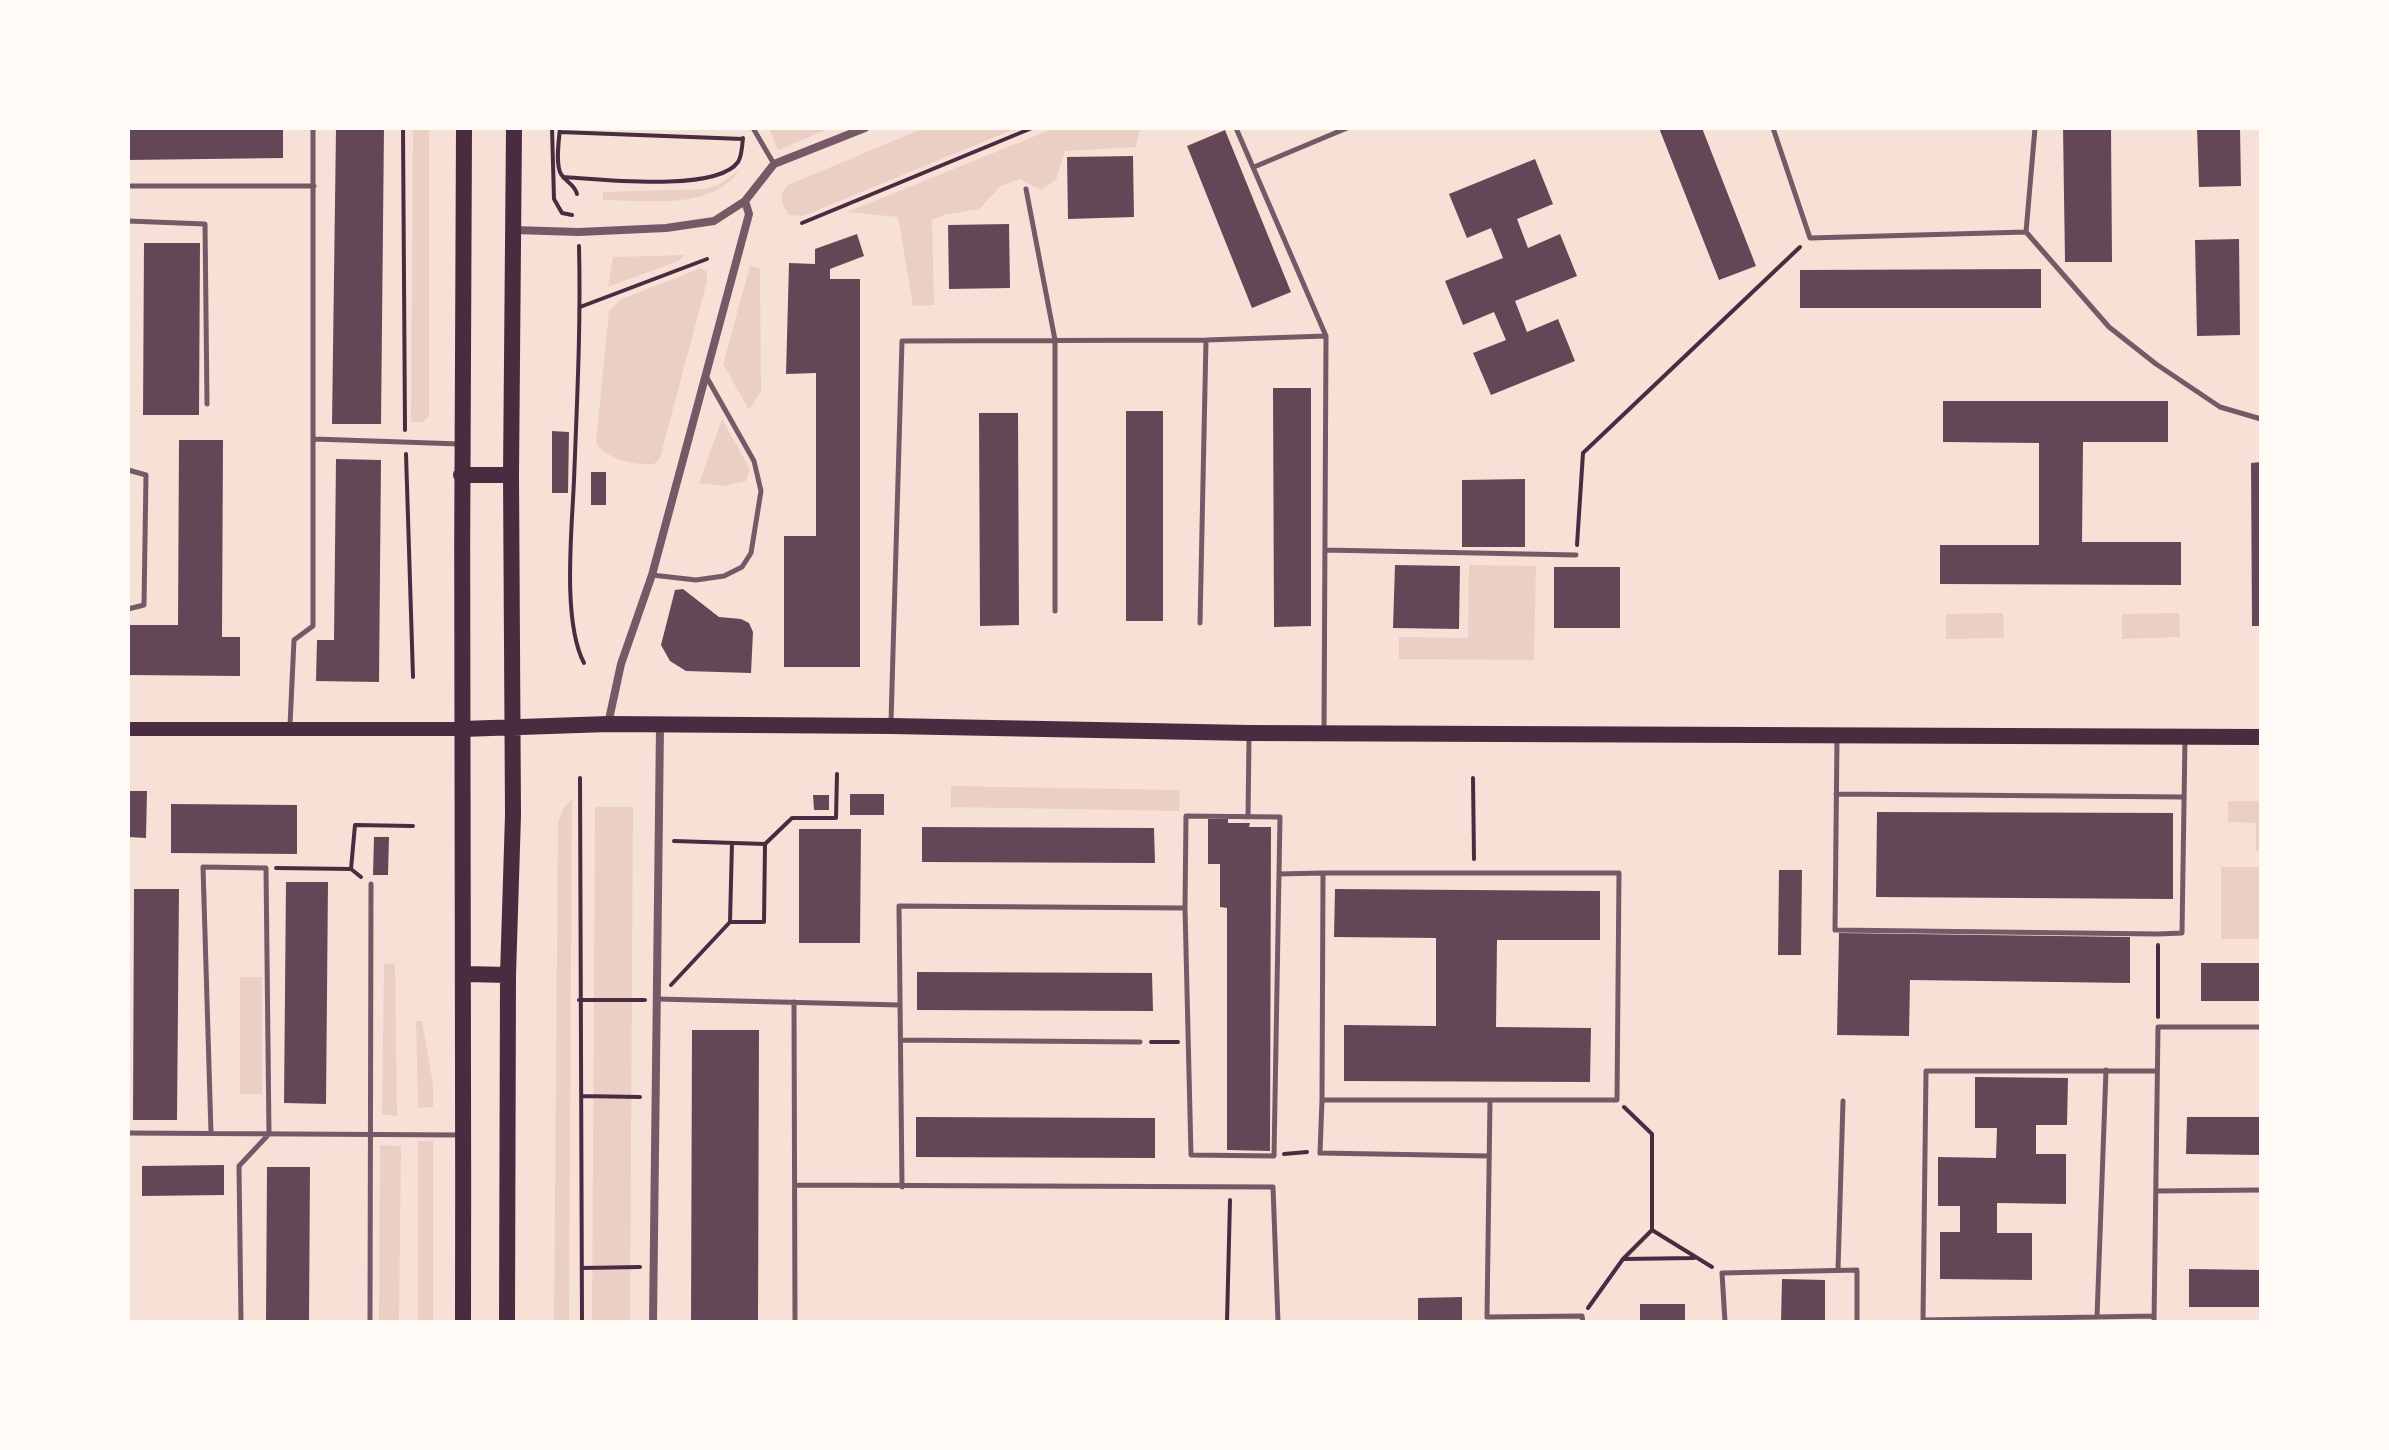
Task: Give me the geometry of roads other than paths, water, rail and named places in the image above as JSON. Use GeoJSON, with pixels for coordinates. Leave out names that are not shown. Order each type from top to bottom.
{"type":"FeatureCollection","features":[{"type":"Feature","properties":{"kind":"main road"},"geometry":{"type":"LineString","coordinates":[[463,1322],[465,974],[461,444],[464,128]]}},
{"type":"Feature","properties":{"kind":"main road"},"geometry":{"type":"LineString","coordinates":[[507,1322],[508,975],[513,815],[511,475],[514,128]]}},
{"type":"Feature","properties":{"kind":"main road"},"geometry":{"type":"LineString","coordinates":[[461,475],[511,475]]}},
{"type":"Feature","properties":{"kind":"main road"},"geometry":{"type":"LineString","coordinates":[[128,729],[512,729],[608,724],[1249,733],[2261,737]]}},
{"type":"Feature","properties":{"kind":"main road"},"geometry":{"type":"LineString","coordinates":[[465,974],[508,975]]}},
{"type":"Feature","properties":{"kind":"street"},"geometry":{"type":"LineString","coordinates":[[513,230],[579,232],[690,226],[714,221],[745,201],[774,164],[865,128]]}},
{"type":"Feature","properties":{"kind":"street"},"geometry":{"type":"LineString","coordinates":[[608,724],[621,664],[652,575],[749,214],[745,201]]}},
{"type":"Feature","properties":{"kind":"street"},"geometry":{"type":"LineString","coordinates":[[653,1322],[660,726]]}},
{"type":"Feature","properties":{"kind":"lane"},"geometry":{"type":"LineString","coordinates":[[290,729],[294,640],[313,626],[313,128]]}},
{"type":"Feature","properties":{"kind":"lane"},"geometry":{"type":"LineString","coordinates":[[753,128],[774,164]]}},
{"type":"Feature","properties":{"kind":"lane"},"geometry":{"type":"LineString","coordinates":[[1236,128],[1326,336],[1324,733]]}},
{"type":"Feature","properties":{"kind":"lane"},"geometry":{"type":"LineString","coordinates":[[1254,167],[1347,128]]}},
{"type":"Feature","properties":{"kind":"lane"},"geometry":{"type":"LineString","coordinates":[[1773,128],[1810,238],[2026,232]]}},
{"type":"Feature","properties":{"kind":"lane"},"geometry":{"type":"LineString","coordinates":[[2035,128],[2026,232],[2109,327],[2156,364],[2220,407],[2261,419]]}},
{"type":"Feature","properties":{"kind":"lane"},"geometry":{"type":"LineString","coordinates":[[128,186],[314,186]]}},
{"type":"Feature","properties":{"kind":"lane"},"geometry":{"type":"LineString","coordinates":[[1026,189],[1055,340],[1055,611]]}},
{"type":"Feature","properties":{"kind":"lane"},"geometry":{"type":"LineString","coordinates":[[128,221],[205,224],[207,404]]}},
{"type":"Feature","properties":{"kind":"lane"},"geometry":{"type":"LineString","coordinates":[[891,726],[902,341],[1206,340],[1326,336]]}},
{"type":"Feature","properties":{"kind":"lane"},"geometry":{"type":"LineString","coordinates":[[1200,623],[1206,340]]}},
{"type":"Feature","properties":{"kind":"lane"},"geometry":{"type":"LineString","coordinates":[[652,575],[696,580],[724,576],[742,567],[751,553],[761,491],[754,461],[706,375]]}},
{"type":"Feature","properties":{"kind":"lane"},"geometry":{"type":"LineString","coordinates":[[314,439],[461,444]]}},
{"type":"Feature","properties":{"kind":"lane"},"geometry":{"type":"LineString","coordinates":[[128,470],[146,475],[144,605],[128,609]]}},
{"type":"Feature","properties":{"kind":"lane"},"geometry":{"type":"LineString","coordinates":[[1325,550],[1576,555]]}},
{"type":"Feature","properties":{"kind":"lane"},"geometry":{"type":"LineString","coordinates":[[1248,817],[1249,733]]}},
{"type":"Feature","properties":{"kind":"lane"},"geometry":{"type":"LineString","coordinates":[[1838,735],[1835,930],[2158,934],[2182,933],[2185,737]]}},
{"type":"Feature","properties":{"kind":"lane"},"geometry":{"type":"LineString","coordinates":[[1836,794],[2183,797]]}},
{"type":"Feature","properties":{"kind":"lane"},"geometry":{"type":"LineString","coordinates":[[1186,816],[1248,817],[1280,817],[1274,1156],[1191,1155],[1186,816]]}},
{"type":"Feature","properties":{"kind":"lane"},"geometry":{"type":"LineString","coordinates":[[211,1133],[203,867],[266,868],[269,1134],[239,1166],[241,1322]]}},
{"type":"Feature","properties":{"kind":"lane"},"geometry":{"type":"LineString","coordinates":[[1323,873],[1320,1153],[1489,1156]]}},
{"type":"Feature","properties":{"kind":"lane"},"geometry":{"type":"LineString","coordinates":[[1279,874],[1619,873],[1617,1100],[1322,1100]]}},
{"type":"Feature","properties":{"kind":"lane"},"geometry":{"type":"LineString","coordinates":[[370,1322],[371,884]]}},
{"type":"Feature","properties":{"kind":"lane"},"geometry":{"type":"LineString","coordinates":[[902,1187],[899,906],[1185,908]]}},
{"type":"Feature","properties":{"kind":"lane"},"geometry":{"type":"LineString","coordinates":[[657,999],[900,1005]]}},
{"type":"Feature","properties":{"kind":"lane"},"geometry":{"type":"LineString","coordinates":[[794,1002],[795,1322]]}},
{"type":"Feature","properties":{"kind":"lane"},"geometry":{"type":"LineString","coordinates":[[2157,1071],[1926,1071],[1923,1320],[2154,1319],[2158,1027],[2261,1027]]}},
{"type":"Feature","properties":{"kind":"lane"},"geometry":{"type":"LineString","coordinates":[[901,1040],[1140,1042]]}},
{"type":"Feature","properties":{"kind":"lane"},"geometry":{"type":"LineString","coordinates":[[2097,1317],[2106,1070]]}},
{"type":"Feature","properties":{"kind":"lane"},"geometry":{"type":"LineString","coordinates":[[1490,1100],[1487,1317],[1583,1319]]}},
{"type":"Feature","properties":{"kind":"lane"},"geometry":{"type":"LineString","coordinates":[[1838,1270],[1843,1101]]}},
{"type":"Feature","properties":{"kind":"lane"},"geometry":{"type":"LineString","coordinates":[[128,1133],[464,1135]]}},
{"type":"Feature","properties":{"kind":"lane"},"geometry":{"type":"LineString","coordinates":[[795,1185],[1273,1187],[1278,1322]]}},
{"type":"Feature","properties":{"kind":"lane"},"geometry":{"type":"LineString","coordinates":[[2156,1191],[2261,1190]]}},
{"type":"Feature","properties":{"kind":"lane"},"geometry":{"type":"LineString","coordinates":[[1725,1322],[1722,1273],[1838,1270],[1857,1270],[1857,1322]]}}]}
